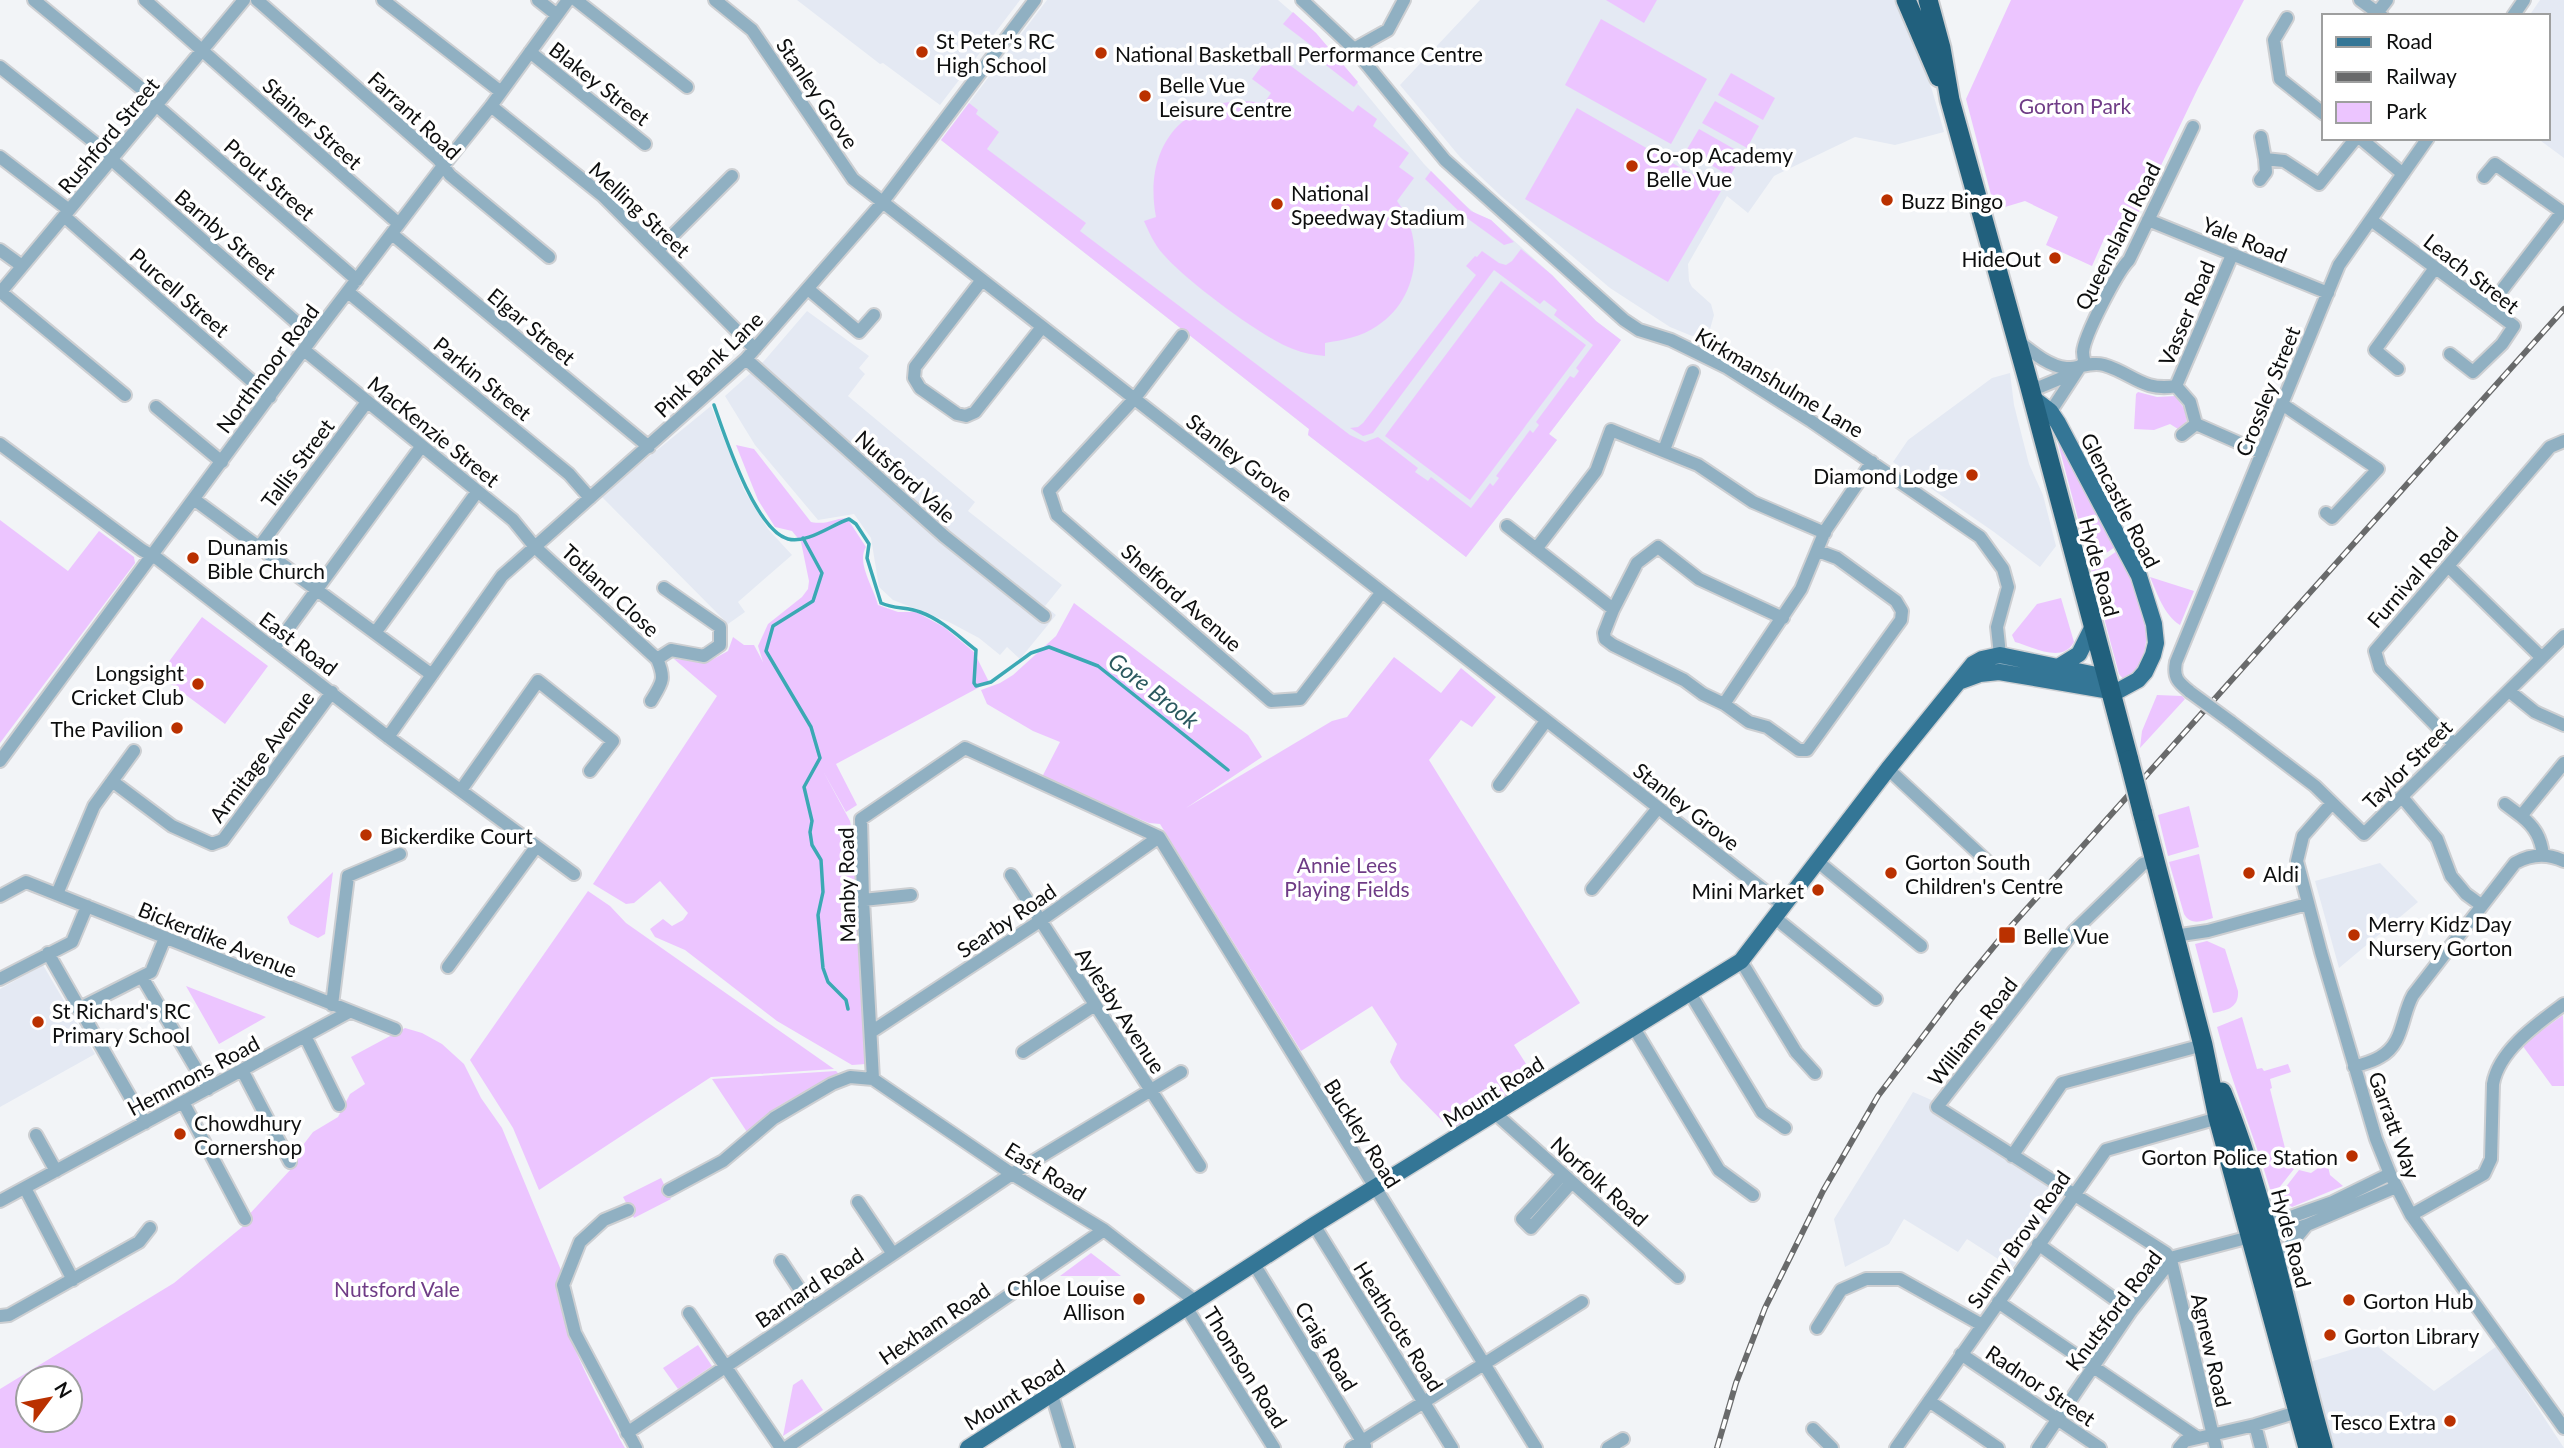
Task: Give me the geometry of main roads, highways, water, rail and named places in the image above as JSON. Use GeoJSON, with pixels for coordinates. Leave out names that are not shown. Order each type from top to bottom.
{"type":"FeatureCollection","features":[{"type":"Feature","properties":{"kind":"highway","name":"Hyde Road"},"geometry":{"type":"LineString","coordinates":[[1906,0],[1950,100]]}},
{"type":"Feature","properties":{"kind":"highway","name":"Hyde Road"},"geometry":{"type":"LineString","coordinates":[[1916,0],[1922,37]]}},
{"type":"Feature","properties":{"kind":"highway","name":"Hyde Road"},"geometry":{"type":"LineString","coordinates":[[1928,0],[1941,48],[1950,100],[2015,338],[2031,391],[2045,420],[2092,628],[2203,1045],[2218,1118],[2262,1233],[2277,1261],[2305,1410],[2308,1448]]}},
{"type":"Feature","properties":{"kind":"highway","name":"Hyde Road"},"geometry":{"type":"LineString","coordinates":[[2203,1045],[2238,1130],[2305,1410],[2323,1448]]}},
{"type":"Feature","properties":{"kind":"main road","name":"Glencastle Road"},"geometry":{"type":"LineString","coordinates":[[2045,420],[2139,576],[2154,624],[2156,643],[2145,672],[2123,690],[2108,685]]}},
{"type":"Feature","properties":{"kind":"main road"},"geometry":{"type":"LineString","coordinates":[[2058,667],[2078,654],[2092,628]]}},
{"type":"Feature","properties":{"kind":"main road","name":"Mount Road"},"geometry":{"type":"LineString","coordinates":[[968,1448],[1314,1225],[1741,961],[1888,769],[1979,660],[2000,655],[2058,667]]}},
{"type":"Feature","properties":{"kind":"main road"},"geometry":{"type":"LineString","coordinates":[[2058,667],[2108,685]]}},
{"type":"Feature","properties":{"kind":"main road"},"geometry":{"type":"LineString","coordinates":[[1961,681],[1988,672],[2108,685]]}},
{"type":"Feature","properties":{"kind":"waterway","name":"Gore Brook"},"geometry":{"type":"LineString","coordinates":[[714,405],[753,501],[776,532],[795,540],[849,519],[856,524],[869,544],[867,558],[881,603],[928,615],[976,650],[976,686],[991,682],[1031,653],[1049,647],[1098,666],[1228,770]]}},
{"type":"Feature","properties":{"kind":"waterway"},"geometry":{"type":"LineString","coordinates":[[803,538],[822,573],[813,601],[773,626],[766,651],[811,727],[820,758],[804,787],[812,821],[812,845],[821,860],[823,892],[818,915],[823,968],[828,982],[846,1000],[848,1009]]}},
{"type":"Feature","properties":{"kind":"railway"},"geometry":{"type":"LineString","coordinates":[[1717,1448],[1736,1383],[1765,1308],[1823,1191],[1878,1096],[2005,933],[2564,309]]}},
{"type":"Feature","properties":{"kind":"place","name":"St Peter's RC High School"},"geometry":{"type":"Point","coordinates":[922,52]}},
{"type":"Feature","properties":{"kind":"place","name":"National Basketball Performance Centre"},"geometry":{"type":"Point","coordinates":[1101,53]}},
{"type":"Feature","properties":{"kind":"place","name":"Belle Vue Leisure Centre"},"geometry":{"type":"Point","coordinates":[1145,96]}},
{"type":"Feature","properties":{"kind":"place","name":"Co-op Academy Belle Vue"},"geometry":{"type":"Point","coordinates":[1632,166]}},
{"type":"Feature","properties":{"kind":"place","name":"Buzz Bingo"},"geometry":{"type":"Point","coordinates":[1887,200]}},
{"type":"Feature","properties":{"kind":"place","name":"National Speedway Stadium"},"geometry":{"type":"Point","coordinates":[1277,204]}},
{"type":"Feature","properties":{"kind":"place","name":"HideOut"},"geometry":{"type":"Point","coordinates":[2055,258]}},
{"type":"Feature","properties":{"kind":"place","name":"Diamond Lodge"},"geometry":{"type":"Point","coordinates":[1972,475]}},
{"type":"Feature","properties":{"kind":"place","name":"Dunamis Bible Church"},"geometry":{"type":"Point","coordinates":[193,558]}},
{"type":"Feature","properties":{"kind":"place","name":"Longsight Cricket Club"},"geometry":{"type":"Point","coordinates":[198,684]}},
{"type":"Feature","properties":{"kind":"place","name":"The Pavilion"},"geometry":{"type":"Point","coordinates":[177,728]}},
{"type":"Feature","properties":{"kind":"place","name":"Bickerdike Court"},"geometry":{"type":"Point","coordinates":[366,835]}},
{"type":"Feature","properties":{"kind":"place","name":"Gorton South Children's Centre"},"geometry":{"type":"Point","coordinates":[1891,873]}},
{"type":"Feature","properties":{"kind":"place","name":"Aldi"},"geometry":{"type":"Point","coordinates":[2249,873]}},
{"type":"Feature","properties":{"kind":"place","name":"Mini Market"},"geometry":{"type":"Point","coordinates":[1818,890]}},
{"type":"Feature","properties":{"kind":"place","name":"Belle Vue"},"geometry":{"type":"Point","coordinates":[2007,935]}},
{"type":"Feature","properties":{"kind":"place","name":"Merry Kidz Day Nursery Gorton"},"geometry":{"type":"Point","coordinates":[2354,935]}},
{"type":"Feature","properties":{"kind":"place","name":"St Richard's RC Primary School"},"geometry":{"type":"Point","coordinates":[38,1022]}},
{"type":"Feature","properties":{"kind":"place","name":"Chowdhury Cornershop"},"geometry":{"type":"Point","coordinates":[180,1134]}},
{"type":"Feature","properties":{"kind":"place","name":"Gorton Police Station"},"geometry":{"type":"Point","coordinates":[2352,1156]}},
{"type":"Feature","properties":{"kind":"place","name":"Chloe Louise Allison"},"geometry":{"type":"Point","coordinates":[1139,1299]}},
{"type":"Feature","properties":{"kind":"place","name":"Gorton Hub"},"geometry":{"type":"Point","coordinates":[2349,1300]}},
{"type":"Feature","properties":{"kind":"place","name":"Gorton Library"},"geometry":{"type":"Point","coordinates":[2330,1335]}},
{"type":"Feature","properties":{"kind":"place","name":"Tesco Extra"},"geometry":{"type":"Point","coordinates":[2450,1421]}},
{"type":"Feature","properties":{"kind":"park label","name":"Gorton Park"},"geometry":{"type":"Point","coordinates":[2075,105]}},
{"type":"Feature","properties":{"kind":"park label","name":"Annie Lees Playing Fields"},"geometry":{"type":"Point","coordinates":[1347,876]}},
{"type":"Feature","properties":{"kind":"park label","name":"Nutsford Vale"},"geometry":{"type":"Point","coordinates":[397,1288]}}]}
